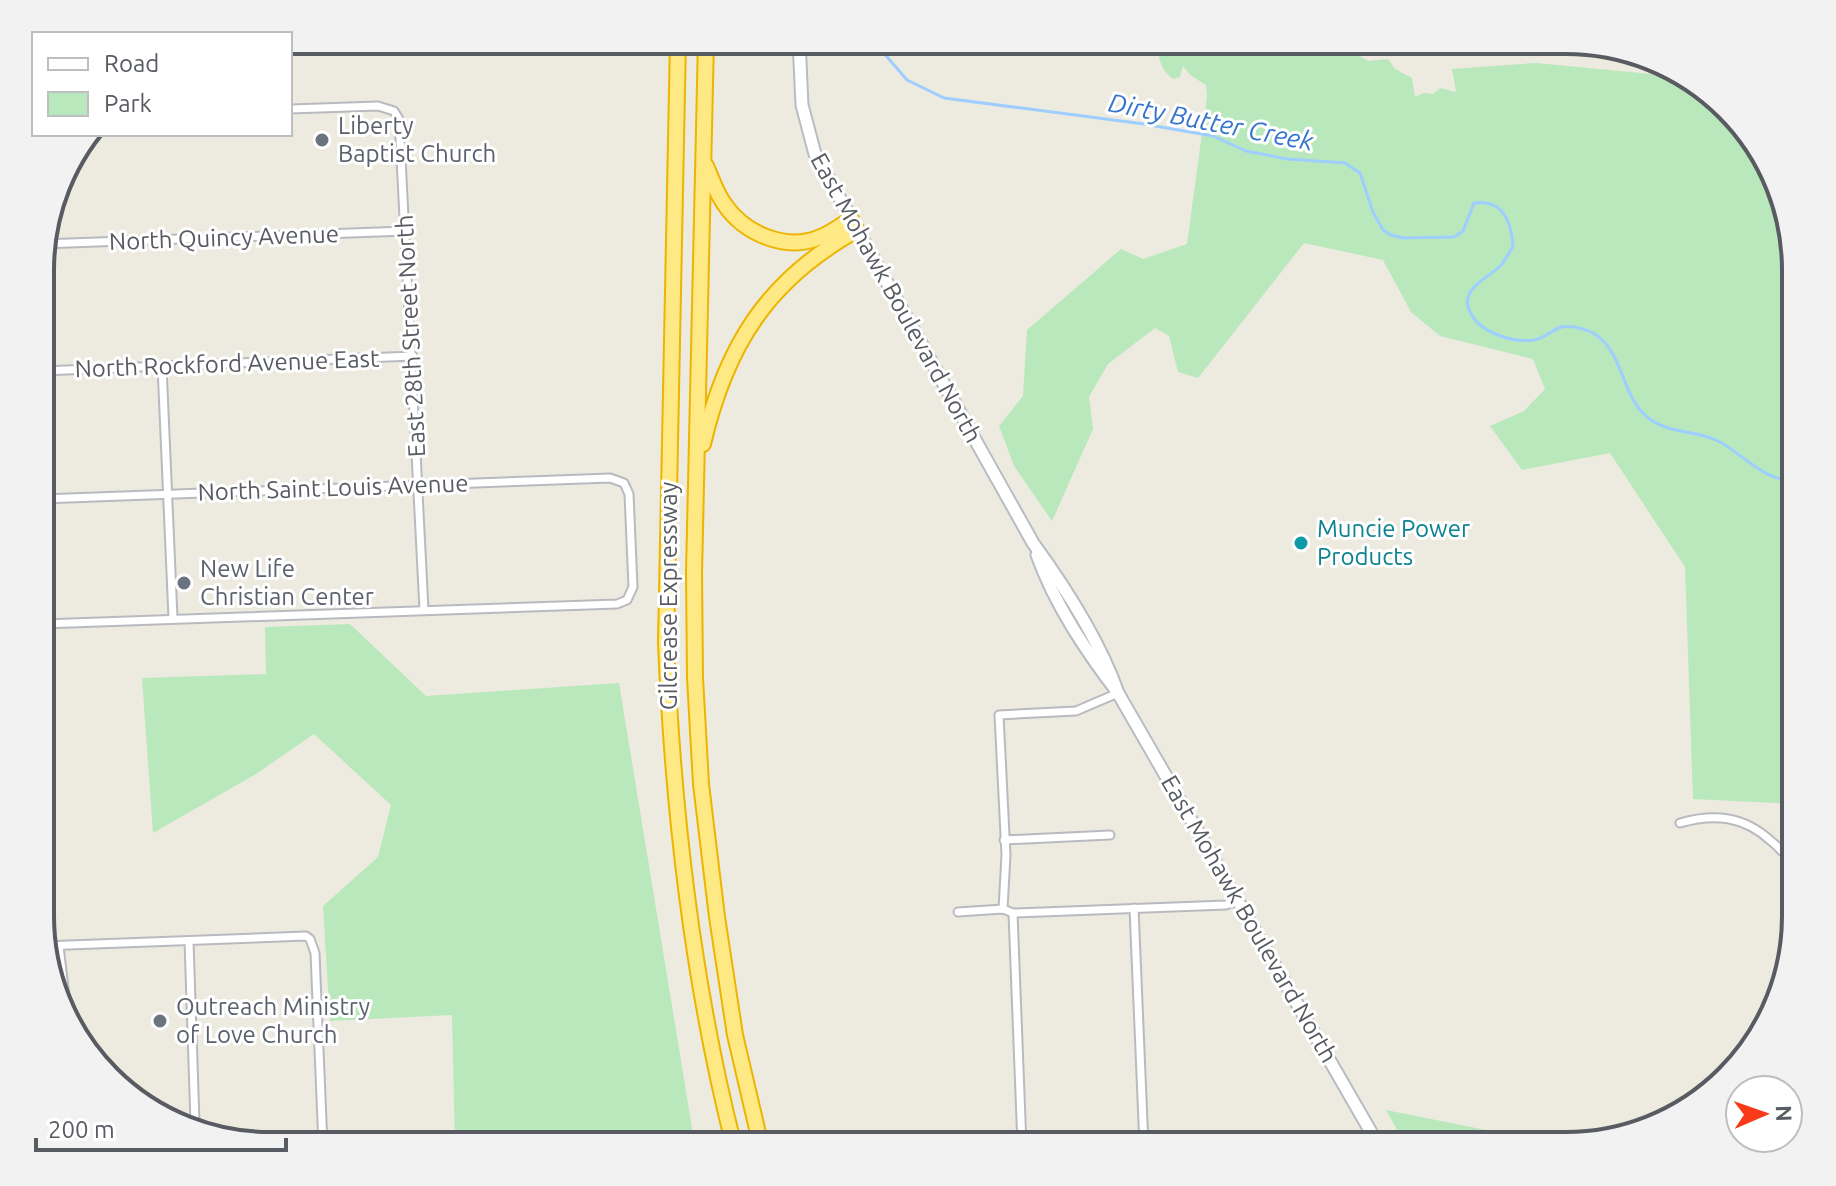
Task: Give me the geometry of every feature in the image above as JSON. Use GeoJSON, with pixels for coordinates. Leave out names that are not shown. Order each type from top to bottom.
{"type":"FeatureCollection","features":[{"type":"Feature","properties":{"kind":"highway","name":"Gilcrease Expressway"},"geometry":{"type":"LineString","coordinates":[[678,54],[666,643],[670,733],[677,826],[700,989],[731,1132]]}},
{"type":"Feature","properties":{"kind":"highway","name":"Gilcrease Expressway"},"geometry":{"type":"LineString","coordinates":[[706,54],[694,625],[701,784],[735,1035],[758,1132]]}},
{"type":"Feature","properties":{"kind":"highway"},"geometry":{"type":"LineString","coordinates":[[703,158],[726,207],[758,234],[780,241],[806,241],[854,225]]}},
{"type":"Feature","properties":{"kind":"highway"},"geometry":{"type":"LineString","coordinates":[[696,472],[720,382],[750,325],[766,303],[809,261],[854,225]]}},
{"type":"Feature","properties":{"kind":"street","name":"East Mohawk Boulevard North"},"geometry":{"type":"LineString","coordinates":[[800,54],[802,105],[815,154],[1033,543],[1044,574],[1079,638],[1118,693],[1371,1132]]}},
{"type":"Feature","properties":{"kind":"street","name":"East 28th Street North"},"geometry":{"type":"LineString","coordinates":[[292,109],[378,106],[394,111],[400,126],[424,610]]}},
{"type":"Feature","properties":{"kind":"street","name":"North Quincy Avenue"},"geometry":{"type":"LineString","coordinates":[[56,244],[406,231]]}},
{"type":"Feature","properties":{"kind":"street","name":"North Rockford Avenue East"},"geometry":{"type":"LineString","coordinates":[[54,371],[413,356]]}},
{"type":"Feature","properties":{"kind":"street"},"geometry":{"type":"LineString","coordinates":[[162,366],[173,618]]}},
{"type":"Feature","properties":{"kind":"street","name":"North Saint Louis Avenue"},"geometry":{"type":"LineString","coordinates":[[54,499],[610,478],[624,483],[629,494],[633,587],[627,600],[617,604],[424,610]]}},
{"type":"Feature","properties":{"kind":"street"},"geometry":{"type":"LineString","coordinates":[[54,623],[424,610]]}},
{"type":"Feature","properties":{"kind":"street"},"geometry":{"type":"LineString","coordinates":[[1003,909],[1004,840],[999,715],[1068,712],[1084,709],[1118,693]]}},
{"type":"Feature","properties":{"kind":"street"},"geometry":{"type":"LineString","coordinates":[[1680,823],[1699,817],[1738,820],[1756,828],[1782,851]]}},
{"type":"Feature","properties":{"kind":"street"},"geometry":{"type":"LineString","coordinates":[[1004,840],[1110,835]]}},
{"type":"Feature","properties":{"kind":"street"},"geometry":{"type":"LineString","coordinates":[[958,912],[1003,909],[1013,913],[1226,905],[1238,900]]}},
{"type":"Feature","properties":{"kind":"street"},"geometry":{"type":"LineString","coordinates":[[1134,908],[1143,1132]]}},
{"type":"Feature","properties":{"kind":"street"},"geometry":{"type":"LineString","coordinates":[[1013,913],[1021,1132]]}},
{"type":"Feature","properties":{"kind":"street"},"geometry":{"type":"LineString","coordinates":[[63,976],[59,946],[301,935],[310,939],[315,953],[322,1132]]}},
{"type":"Feature","properties":{"kind":"street"},"geometry":{"type":"LineString","coordinates":[[189,941],[195,1119]]}},
{"type":"Feature","properties":{"kind":"green space"},"geometry":{"type":"Polygon","coordinates":[[[1158,54],[1357,54],[1368,61],[1388,59],[1395,69],[1412,78],[1415,97],[1424,93],[1433,94],[1440,88],[1456,92],[1452,69],[1536,63],[1659,75],[1686,90],[1728,127],[1746,150],[1766,187],[1775,214],[1782,255],[1782,803],[1693,799],[1685,567],[1610,453],[1522,470],[1490,426],[1524,411],[1545,389],[1533,359],[1440,336],[1411,312],[1383,260],[1304,243],[1198,378],[1178,372],[1169,336],[1155,328],[1108,364],[1089,397],[1093,429],[1052,521],[1014,466],[999,426],[1023,396],[1027,330],[1121,249],[1143,259],[1187,244],[1206,85],[1190,75],[1183,66],[1180,77],[1173,79],[1158,54]]]}},
{"type":"Feature","properties":{"kind":"green space"},"geometry":{"type":"Polygon","coordinates":[[[350,624],[426,696],[619,683],[693,1132],[455,1132],[452,1015],[330,1021],[323,906],[378,857],[391,805],[314,734],[256,774],[153,833],[142,678],[266,674],[265,627],[350,624]]]}},
{"type":"Feature","properties":{"kind":"green space"},"geometry":{"type":"Polygon","coordinates":[[[1386,1110],[1496,1132],[1398,1132],[1386,1110]]]}},
{"type":"Feature","properties":{"kind":"waterway","name":"Dirty Butter Creek"},"geometry":{"type":"LineString","coordinates":[[885,54],[907,80],[944,98],[1144,124],[1213,136],[1246,151],[1287,159],[1345,163],[1360,173],[1373,212],[1383,230],[1391,235],[1403,238],[1454,237],[1463,231],[1474,203],[1499,208],[1510,228],[1513,246],[1502,264],[1468,297],[1470,312],[1481,326],[1498,335],[1526,341],[1538,339],[1561,327],[1593,333],[1615,357],[1633,399],[1647,417],[1664,426],[1716,440],[1763,472],[1782,479]]}},
{"type":"Feature","properties":{"kind":"place","name":"Liberty Baptist Church"},"geometry":{"type":"Point","coordinates":[322,140]}},
{"type":"Feature","properties":{"kind":"place","name":"Muncie Power Products"},"geometry":{"type":"Point","coordinates":[1301,543]}},
{"type":"Feature","properties":{"kind":"place","name":"New Life Christian Center"},"geometry":{"type":"Point","coordinates":[184,583]}},
{"type":"Feature","properties":{"kind":"place","name":"Outreach Ministry of Love Church"},"geometry":{"type":"Point","coordinates":[160,1021]}}]}
